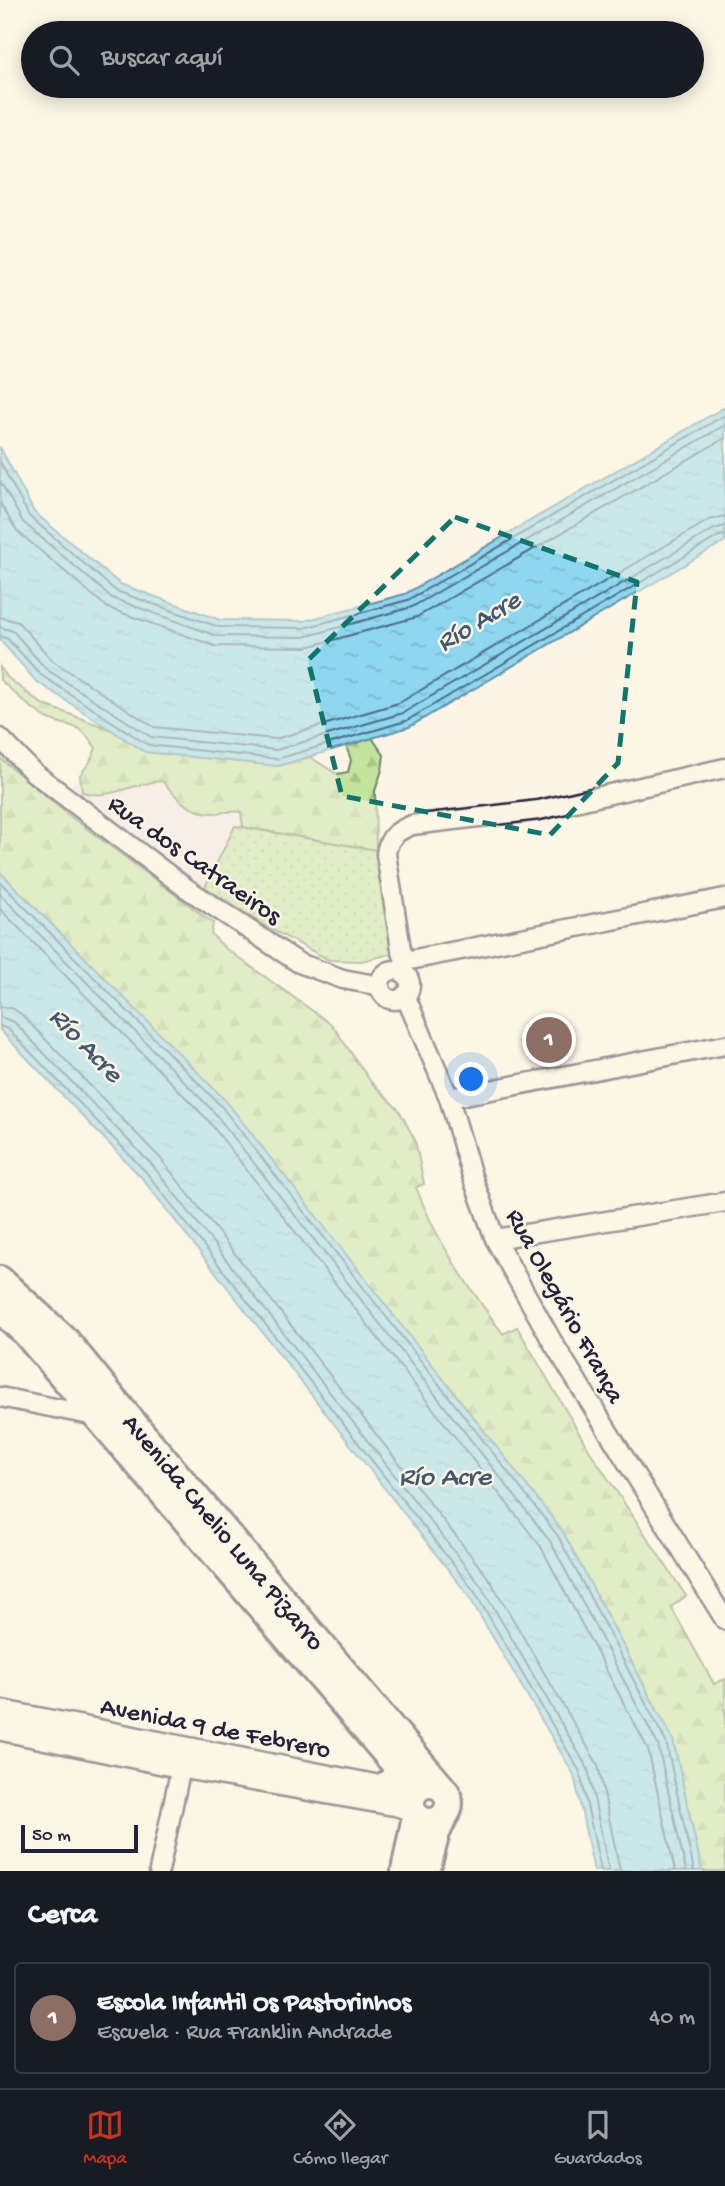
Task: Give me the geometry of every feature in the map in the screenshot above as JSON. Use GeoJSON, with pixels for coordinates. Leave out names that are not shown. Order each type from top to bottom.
{"type":"FeatureCollection","features":[{"type":"Feature","properties":{"kind":"main road","name":"Avenida Chelio Luna Pizarro"},"geometry":{"type":"LineString","coordinates":[[0,1280],[66,1341],[127,1416],[416,1793]]}},
{"type":"Feature","properties":{"kind":"main road","name":"Avenida Chelio Luna Pizarro"},"geometry":{"type":"LineString","coordinates":[[0,1309],[26,1333],[416,1793]]}},
{"type":"Feature","properties":{"kind":"main road"},"geometry":{"type":"LineString","coordinates":[[382,1787],[391,1783],[396,1776],[416,1793],[449,1799],[426,1871]]}},
{"type":"Feature","properties":{"kind":"main road"},"geometry":{"type":"LineString","coordinates":[[405,1871],[416,1793]]}},
{"type":"Feature","properties":{"kind":"street","name":"Rua dos Catraeiros"},"geometry":{"type":"LineString","coordinates":[[0,738],[33,772],[186,888],[299,963],[344,979],[380,986]]}},
{"type":"Feature","properties":{"kind":"street"},"geometry":{"type":"LineString","coordinates":[[725,768],[539,810],[412,825],[397,831],[389,841],[386,854],[404,967],[409,986],[405,995],[392,1000],[384,995],[380,986],[382,977],[390,971],[404,967],[725,898]]}},
{"type":"Feature","properties":{"kind":"street","name":"Rua Olegário França"},"geometry":{"type":"LineString","coordinates":[[405,995],[449,1098],[472,1177],[495,1239],[559,1352],[725,1620]]}},
{"type":"Feature","properties":{"kind":"street"},"geometry":{"type":"LineString","coordinates":[[449,1098],[725,1045]]}},
{"type":"Feature","properties":{"kind":"street"},"geometry":{"type":"LineString","coordinates":[[495,1239],[725,1202]]}},
{"type":"Feature","properties":{"kind":"street"},"geometry":{"type":"LineString","coordinates":[[0,1398],[95,1416]]}},
{"type":"Feature","properties":{"kind":"street","name":"Avenida 9 de Febrero"},"geometry":{"type":"LineString","coordinates":[[0,1711],[382,1787]]}},
{"type":"Feature","properties":{"kind":"street","name":"Avenida 9 de Febrero"},"geometry":{"type":"LineString","coordinates":[[0,1729],[181,1767],[397,1805],[416,1793]]}},
{"type":"Feature","properties":{"kind":"street"},"geometry":{"type":"LineString","coordinates":[[159,1871],[181,1767]]}},
{"type":"Feature","properties":{"kind":"highlighted area"},"geometry":{"type":"Polygon","coordinates":[[[455,517],[637,582],[618,763],[550,835],[342,796],[308,660],[455,517]]]}},
{"type":"Feature","properties":{"kind":"shaded area"},"geometry":{"type":"Polygon","coordinates":[[[80,775],[82,792],[112,794],[149,782],[162,781],[179,800],[215,814],[233,810],[241,812],[243,827],[235,826],[205,887],[71,788],[80,775]]]}},
{"type":"Feature","properties":{"kind":"green space"},"geometry":{"type":"Polygon","coordinates":[[[0,667],[8,678],[42,704],[112,730],[146,752],[278,766],[310,757],[337,774],[348,772],[351,760],[346,746],[372,738],[384,755],[375,791],[376,850],[243,827],[241,812],[213,813],[197,810],[178,799],[162,781],[112,793],[82,792],[80,775],[96,748],[84,732],[47,718],[28,705],[0,680],[0,667]]]}},
{"type":"Feature","properties":{"kind":"green space"},"geometry":{"type":"Polygon","coordinates":[[[0,758],[67,814],[213,923],[211,934],[225,948],[332,1025],[371,1082],[399,1110],[415,1140],[424,1184],[416,1187],[443,1245],[503,1334],[517,1327],[589,1450],[686,1596],[671,1607],[714,1684],[725,1679],[725,1871],[702,1871],[673,1740],[563,1532],[226,1102],[0,872],[0,758]]]}},
{"type":"Feature","properties":{"kind":"green space"},"geometry":{"type":"Polygon","coordinates":[[[235,826],[376,850],[392,954],[361,961],[329,960],[267,927],[205,887],[235,826]]]}},
{"type":"Feature","properties":{"kind":"water","name":"Río Acre"},"geometry":{"type":"Polygon","coordinates":[[[725,407],[725,541],[409,727],[278,766],[145,752],[36,681],[0,640],[0,447],[34,512],[120,584],[220,620],[304,621],[405,594],[725,407]]]}},
{"type":"Feature","properties":{"kind":"water","name":"Río Acre"},"geometry":{"type":"Polygon","coordinates":[[[0,872],[226,1101],[563,1532],[673,1740],[702,1871],[594,1871],[574,1775],[468,1595],[141,1177],[0,1030],[0,872]]]}},
{"type":"Feature","properties":{"kind":"place","name":"Escola Infantil Os Pastorinhos"},"geometry":{"type":"Point","coordinates":[549,1040]}}]}
